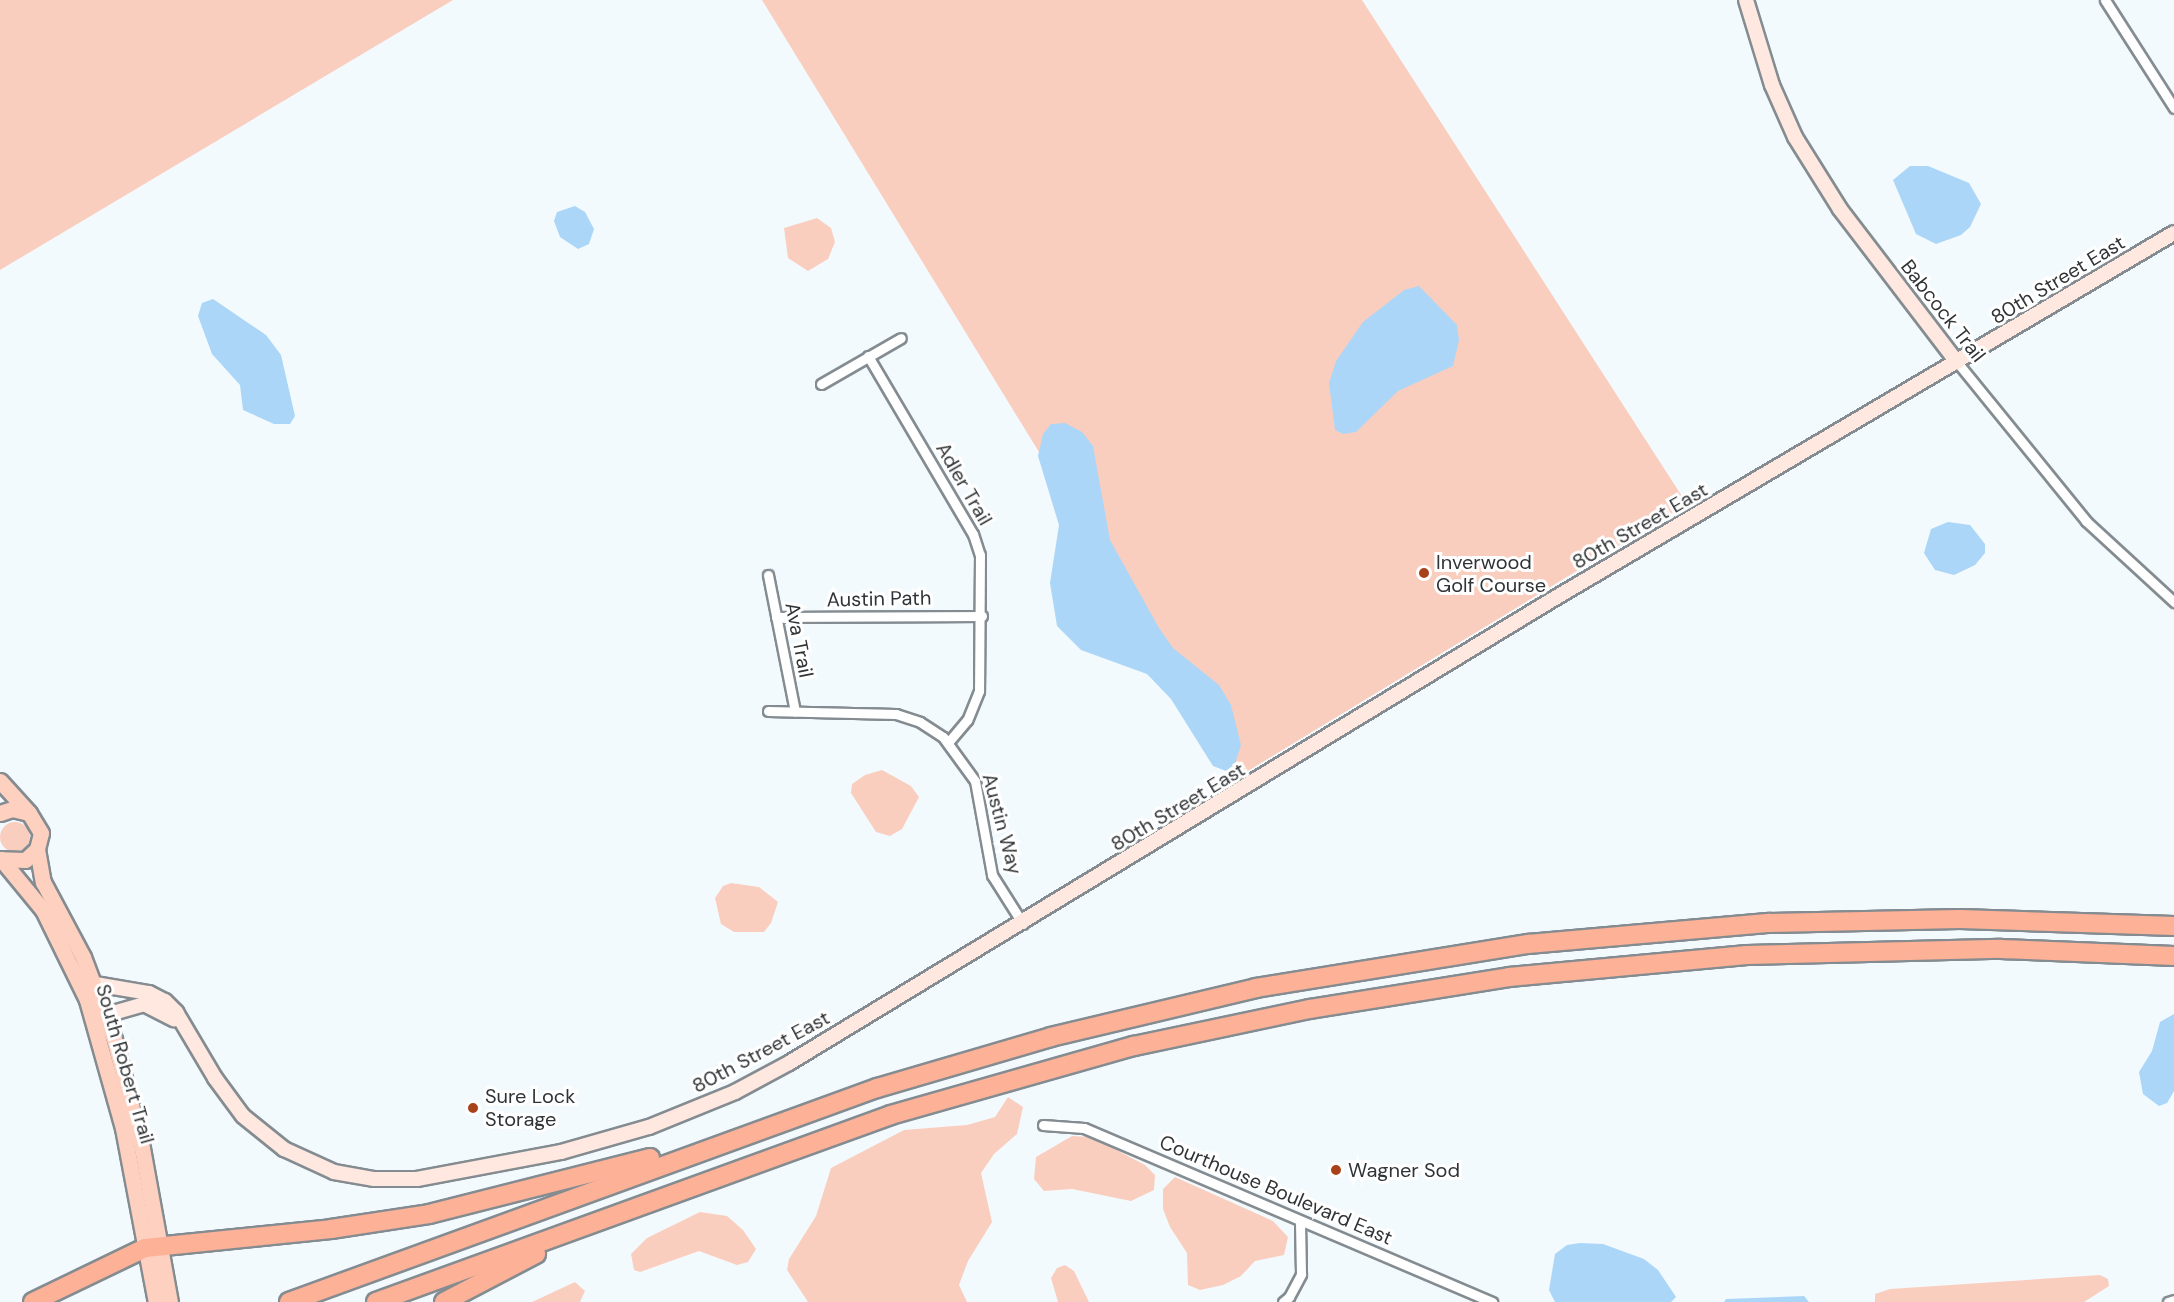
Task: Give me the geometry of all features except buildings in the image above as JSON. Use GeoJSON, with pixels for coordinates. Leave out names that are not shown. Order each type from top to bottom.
{"type":"FeatureCollection","features":[{"type":"Feature","properties":{"kind":"highway"},"geometry":{"type":"LineString","coordinates":[[33,1302],[153,1246],[309,1232],[429,1214],[550,1186],[784,1119],[986,1055],[1144,1014],[1312,977],[1481,950],[1639,933],[1790,922],[1960,919],[2174,926]]}},
{"type":"Feature","properties":{"kind":"highway"},"geometry":{"type":"LineString","coordinates":[[376,1302],[788,1151],[956,1095],[1134,1046],[1310,1009],[1509,977],[1673,960],[1815,951],[2001,949],[2174,956]]}},
{"type":"Feature","properties":{"kind":"highway"},"geometry":{"type":"LineString","coordinates":[[289,1302],[784,1119]]}},
{"type":"Feature","properties":{"kind":"highway"},"geometry":{"type":"LineString","coordinates":[[444,1302],[587,1229],[788,1151]]}},
{"type":"Feature","properties":{"kind":"main road"},"geometry":{"type":"LineString","coordinates":[[0,781],[29,813]]}},
{"type":"Feature","properties":{"kind":"main road"},"geometry":{"type":"LineString","coordinates":[[0,813],[12,809],[29,813]]}},
{"type":"Feature","properties":{"kind":"main road","name":"South Robert Trail"},"geometry":{"type":"LineString","coordinates":[[29,813],[41,833],[37,849],[43,882],[95,984],[134,1111],[162,1296]]}},
{"type":"Feature","properties":{"kind":"main road"},"geometry":{"type":"LineString","coordinates":[[0,859],[17,863],[37,849]]}},
{"type":"Feature","properties":{"kind":"main road","name":"South Robert Trail"},"geometry":{"type":"LineString","coordinates":[[0,859],[6,870],[48,919],[87,1000],[117,1102],[153,1246]]}},
{"type":"Feature","properties":{"kind":"street","name":"Babcock Trail"},"geometry":{"type":"LineString","coordinates":[[1746,0],[1772,85],[1795,137],[1840,209],[1957,362],[2086,521],[2174,602]]}},
{"type":"Feature","properties":{"kind":"street"},"geometry":{"type":"LineString","coordinates":[[2105,0],[2174,108]]}},
{"type":"Feature","properties":{"kind":"street","name":"80th Street East"},"geometry":{"type":"LineString","coordinates":[[95,984],[158,996],[176,1012],[233,1104],[284,1149],[354,1176],[417,1179],[591,1145],[707,1104],[789,1063],[1023,924],[1560,595],[2174,233]]}},
{"type":"Feature","properties":{"kind":"street"},"geometry":{"type":"LineString","coordinates":[[821,384],[901,338]]}},
{"type":"Feature","properties":{"kind":"street","name":"Adler Trail"},"geometry":{"type":"LineString","coordinates":[[868,357],[976,541],[980,555],[982,616],[979,691],[967,720],[948,742]]}},
{"type":"Feature","properties":{"kind":"street","name":"Ava Trail"},"geometry":{"type":"LineString","coordinates":[[768,575],[795,711]]}},
{"type":"Feature","properties":{"kind":"street","name":"Austin Path"},"geometry":{"type":"LineString","coordinates":[[776,618],[982,616]]}},
{"type":"Feature","properties":{"kind":"street","name":"Austin Way"},"geometry":{"type":"LineString","coordinates":[[768,711],[896,714],[920,722],[948,742],[975,781],[992,875],[1023,924]]}},
{"type":"Feature","properties":{"kind":"street"},"geometry":{"type":"LineString","coordinates":[[87,1000],[106,1015]]}},
{"type":"Feature","properties":{"kind":"street","name":"80th Street East"},"geometry":{"type":"LineString","coordinates":[[106,1015],[136,1005],[152,1006],[168,1014],[189,1033]]}},
{"type":"Feature","properties":{"kind":"street","name":"Courthouse Boulevard East"},"geometry":{"type":"LineString","coordinates":[[1043,1125],[1084,1128],[1479,1299],[1492,1302]]}},
{"type":"Feature","properties":{"kind":"street"},"geometry":{"type":"LineString","coordinates":[[1283,1302],[1289,1298],[1301,1274],[1300,1221]]}},
{"type":"Feature","properties":{"kind":"street"},"geometry":{"type":"LineString","coordinates":[[2168,1302],[2174,1300]]}},
{"type":"Feature","properties":{"kind":"shaded area"},"geometry":{"type":"Polygon","coordinates":[[[0,0],[453,0],[0,270],[0,0]]]}},
{"type":"Feature","properties":{"kind":"shaded area"},"geometry":{"type":"Polygon","coordinates":[[[762,0],[1362,0],[1687,504],[1238,777],[762,0]]]}},
{"type":"Feature","properties":{"kind":"shaded area"},"geometry":{"type":"Polygon","coordinates":[[[817,218],[831,228],[835,242],[828,259],[808,271],[788,258],[784,228],[817,218]]]}},
{"type":"Feature","properties":{"kind":"shaded area"},"geometry":{"type":"Polygon","coordinates":[[[882,770],[911,786],[919,797],[902,829],[890,836],[876,832],[851,793],[852,784],[865,775],[882,770]]]}},
{"type":"Feature","properties":{"kind":"shaded area"},"geometry":{"type":"Polygon","coordinates":[[[15,822],[26,826],[30,837],[26,848],[15,852],[4,848],[0,837],[4,826],[15,822]]]}},
{"type":"Feature","properties":{"kind":"shaded area"},"geometry":{"type":"Polygon","coordinates":[[[731,883],[759,887],[778,902],[771,923],[764,932],[734,932],[721,924],[715,898],[723,886],[731,883]]]}},
{"type":"Feature","properties":{"kind":"shaded area"},"geometry":{"type":"Polygon","coordinates":[[[1008,1097],[1023,1107],[1017,1134],[994,1154],[981,1173],[992,1222],[968,1261],[959,1285],[967,1302],[808,1302],[787,1270],[789,1259],[816,1216],[831,1168],[904,1130],[967,1125],[995,1117],[1008,1097]]]}},
{"type":"Feature","properties":{"kind":"shaded area"},"geometry":{"type":"Polygon","coordinates":[[[1072,1136],[1092,1137],[1145,1165],[1155,1175],[1154,1190],[1131,1201],[1072,1189],[1044,1191],[1034,1179],[1036,1157],[1072,1136]]]}},
{"type":"Feature","properties":{"kind":"shaded area"},"geometry":{"type":"Polygon","coordinates":[[[1175,1177],[1273,1221],[1288,1237],[1284,1255],[1255,1261],[1241,1276],[1223,1285],[1200,1290],[1188,1285],[1187,1253],[1170,1227],[1163,1209],[1163,1189],[1175,1177]]]}},
{"type":"Feature","properties":{"kind":"shaded area"},"geometry":{"type":"Polygon","coordinates":[[[700,1212],[727,1216],[743,1230],[756,1249],[748,1262],[737,1265],[699,1251],[640,1272],[634,1270],[631,1254],[647,1238],[700,1212]]]}},
{"type":"Feature","properties":{"kind":"shaded area"},"geometry":{"type":"Polygon","coordinates":[[[1065,1265],[1074,1271],[1089,1302],[1058,1302],[1051,1278],[1057,1268],[1065,1265]]]}},
{"type":"Feature","properties":{"kind":"shaded area"},"geometry":{"type":"Polygon","coordinates":[[[2100,1275],[2108,1279],[2109,1286],[2084,1302],[1875,1302],[1875,1294],[1890,1289],[2100,1275]]]}},
{"type":"Feature","properties":{"kind":"shaded area"},"geometry":{"type":"Polygon","coordinates":[[[575,1282],[585,1291],[580,1302],[532,1302],[575,1282]]]}},
{"type":"Feature","properties":{"kind":"water"},"geometry":{"type":"Polygon","coordinates":[[[1910,166],[1928,166],[1969,183],[1981,204],[1970,227],[1961,235],[1936,244],[1916,234],[1893,180],[1910,166]]]}},
{"type":"Feature","properties":{"kind":"water"},"geometry":{"type":"Polygon","coordinates":[[[575,206],[585,212],[594,229],[589,244],[578,249],[560,237],[554,221],[557,212],[575,206]]]}},
{"type":"Feature","properties":{"kind":"water"},"geometry":{"type":"Polygon","coordinates":[[[1419,286],[1457,325],[1459,340],[1453,366],[1398,391],[1356,432],[1343,434],[1335,430],[1329,383],[1336,361],[1363,322],[1404,290],[1419,286]]]}},
{"type":"Feature","properties":{"kind":"water"},"geometry":{"type":"Polygon","coordinates":[[[213,299],[266,335],[281,355],[295,416],[290,424],[274,424],[243,410],[240,385],[212,354],[198,316],[202,303],[213,299]]]}},
{"type":"Feature","properties":{"kind":"water"},"geometry":{"type":"Polygon","coordinates":[[[1065,423],[1082,432],[1093,446],[1110,540],[1159,628],[1173,648],[1219,685],[1231,705],[1241,745],[1235,764],[1226,771],[1213,766],[1171,699],[1147,674],[1081,650],[1057,626],[1050,583],[1059,525],[1038,456],[1043,434],[1051,424],[1065,423]]]}},
{"type":"Feature","properties":{"kind":"water"},"geometry":{"type":"Polygon","coordinates":[[[1948,522],[1970,525],[1985,544],[1985,553],[1975,565],[1954,575],[1935,570],[1924,553],[1931,529],[1948,522]]]}},
{"type":"Feature","properties":{"kind":"water"},"geometry":{"type":"Polygon","coordinates":[[[2174,1014],[2174,1091],[2167,1103],[2159,1106],[2143,1094],[2139,1072],[2152,1051],[2160,1022],[2174,1014]]]}},
{"type":"Feature","properties":{"kind":"water"},"geometry":{"type":"Polygon","coordinates":[[[1603,1244],[1644,1259],[1658,1270],[1676,1297],[1671,1302],[1555,1302],[1549,1290],[1555,1254],[1567,1245],[1603,1244]]]}},
{"type":"Feature","properties":{"kind":"water"},"geometry":{"type":"Polygon","coordinates":[[[1804,1296],[1809,1302],[1724,1302],[1726,1299],[1804,1296]]]}},
{"type":"Feature","properties":{"kind":"place","name":"Inverwood Golf Course"},"geometry":{"type":"Point","coordinates":[1424,573]}},
{"type":"Feature","properties":{"kind":"place","name":"Sure Lock Storage"},"geometry":{"type":"Point","coordinates":[473,1108]}},
{"type":"Feature","properties":{"kind":"place","name":"Wagner Sod"},"geometry":{"type":"Point","coordinates":[1336,1170]}}]}
